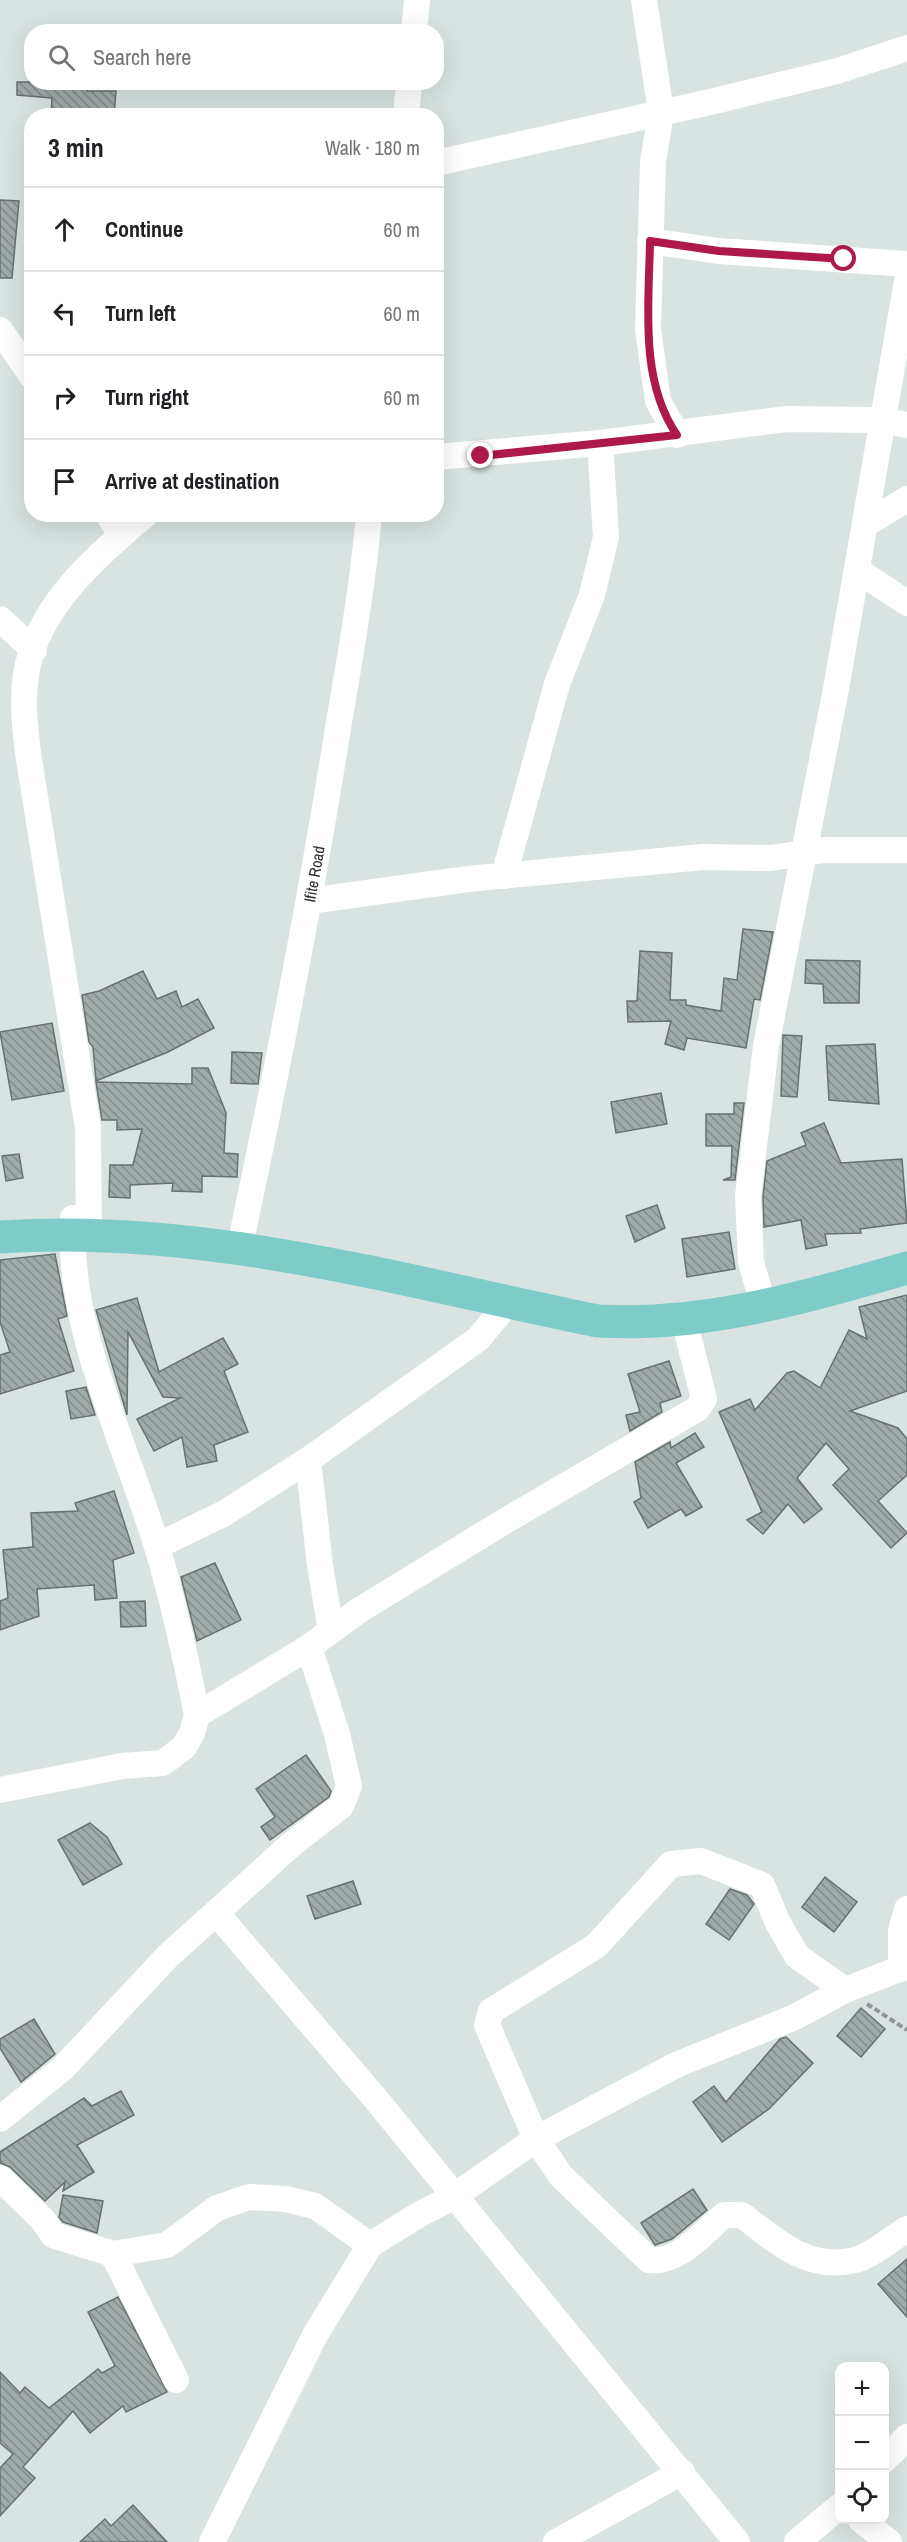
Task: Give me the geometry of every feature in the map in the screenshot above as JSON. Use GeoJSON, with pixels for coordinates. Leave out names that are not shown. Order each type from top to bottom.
{"type":"FeatureCollection","features":[{"type":"Feature","properties":{"kind":"main road"},"geometry":{"type":"LineString","coordinates":[[0,1219],[81,1226],[238,1247],[362,1270],[598,1321],[633,1323],[684,1320],[765,1306],[907,1268]]}},
{"type":"Feature","properties":{"kind":"main road"},"geometry":{"type":"LineString","coordinates":[[0,1237],[81,1226],[182,1221],[596,1300],[683,1302],[759,1290],[907,1250]]}},
{"type":"Feature","properties":{"kind":"street"},"geometry":{"type":"LineString","coordinates":[[415,24],[417,0]]}},
{"type":"Feature","properties":{"kind":"street"},"geometry":{"type":"LineString","coordinates":[[644,0],[661,112],[653,162],[648,329],[658,401],[677,435]]}},
{"type":"Feature","properties":{"kind":"street"},"geometry":{"type":"LineString","coordinates":[[444,161],[565,136],[837,71],[907,48]]}},
{"type":"Feature","properties":{"kind":"street"},"geometry":{"type":"LineString","coordinates":[[407,108],[408,90]]}},
{"type":"Feature","properties":{"kind":"street"},"geometry":{"type":"LineString","coordinates":[[650,241],[719,251],[907,264]]}},
{"type":"Feature","properties":{"kind":"street"},"geometry":{"type":"LineString","coordinates":[[759,1290],[749,1243],[748,1196],[766,1046],[866,524],[881,420],[907,281]]}},
{"type":"Feature","properties":{"kind":"street"},"geometry":{"type":"LineString","coordinates":[[0,330],[24,364]]}},
{"type":"Feature","properties":{"kind":"street"},"geometry":{"type":"LineString","coordinates":[[444,457],[677,435],[787,419],[881,420],[907,425]]}},
{"type":"Feature","properties":{"kind":"street"},"geometry":{"type":"LineString","coordinates":[[504,876],[557,684],[592,595],[606,537],[600,443]]}},
{"type":"Feature","properties":{"kind":"street"},"geometry":{"type":"LineString","coordinates":[[866,524],[907,499]]}},
{"type":"Feature","properties":{"kind":"street","name":"Ifite Road"},"geometry":{"type":"LineString","coordinates":[[243,1231],[285,1035],[309,901],[361,597],[368,522]]}},
{"type":"Feature","properties":{"kind":"street"},"geometry":{"type":"LineString","coordinates":[[0,1790],[122,1766],[163,1763],[184,1747],[192,1733],[197,1715],[157,1546],[132,1476],[78,1303],[88,1128],[28,753],[24,711],[26,674],[42,629],[59,602],[103,549],[114,525]]}},
{"type":"Feature","properties":{"kind":"street"},"geometry":{"type":"LineString","coordinates":[[856,570],[907,603]]}},
{"type":"Feature","properties":{"kind":"street"},"geometry":{"type":"LineString","coordinates":[[0,619],[34,650]]}},
{"type":"Feature","properties":{"kind":"street"},"geometry":{"type":"LineString","coordinates":[[309,901],[504,876],[703,857],[771,858],[805,851],[907,850]]}},
{"type":"Feature","properties":{"kind":"street"},"geometry":{"type":"LineString","coordinates":[[157,1546],[223,1514],[308,1460],[478,1339],[508,1303]]}},
{"type":"Feature","properties":{"kind":"street"},"geometry":{"type":"LineString","coordinates":[[197,1715],[309,1647],[358,1611],[505,1521],[696,1409],[704,1399],[684,1320]]}},
{"type":"Feature","properties":{"kind":"street"},"geometry":{"type":"LineString","coordinates":[[308,1460],[320,1565],[332,1631]]}},
{"type":"Feature","properties":{"kind":"street"},"geometry":{"type":"LineString","coordinates":[[0,2119],[63,2068],[168,1956],[218,1914],[292,1844],[341,1806],[349,1786],[337,1734],[309,1647]]}},
{"type":"Feature","properties":{"kind":"street"},"geometry":{"type":"LineString","coordinates":[[849,1989],[798,1956],[778,1923],[762,1885],[701,1861],[671,1864],[596,1946],[491,2011],[487,2018],[487,2025],[536,2139],[561,2176],[649,2260],[660,2261],[678,2253],[724,2215],[732,2213],[742,2215],[792,2253],[819,2261],[855,2260],[907,2229]]}},
{"type":"Feature","properties":{"kind":"street"},"geometry":{"type":"LineString","coordinates":[[212,2542],[315,2334],[370,2245],[420,2214],[453,2197],[536,2139],[676,2066],[795,2017],[849,1989],[904,1968],[900,1931],[907,1909]]}},
{"type":"Feature","properties":{"kind":"street"},"geometry":{"type":"LineString","coordinates":[[218,1914],[375,2098],[453,2197],[682,2472],[737,2542]]}},
{"type":"Feature","properties":{"kind":"street"},"geometry":{"type":"LineString","coordinates":[[0,2178],[43,2220],[53,2235],[113,2254],[167,2245],[217,2208],[249,2197],[285,2199],[315,2206],[370,2245]]}},
{"type":"Feature","properties":{"kind":"street"},"geometry":{"type":"LineString","coordinates":[[113,2254],[176,2380]]}},
{"type":"Feature","properties":{"kind":"street"},"geometry":{"type":"LineString","coordinates":[[889,2456],[907,2437]]}},
{"type":"Feature","properties":{"kind":"street"},"geometry":{"type":"LineString","coordinates":[[556,2542],[682,2472]]}},
{"type":"Feature","properties":{"kind":"street"},"geometry":{"type":"LineString","coordinates":[[797,2542],[835,2510]]}},
{"type":"Feature","properties":{"kind":"street"},"geometry":{"type":"LineString","coordinates":[[866,2524],[889,2542]]}},
{"type":"Feature","properties":{"kind":"path"},"geometry":{"type":"LineString","coordinates":[[849,1989],[907,2030]]}},
{"type":"Feature","properties":{"kind":"building"},"geometry":{"type":"Polygon","coordinates":[[[17,82],[24,82],[24,90],[116,91],[115,108],[51,108],[52,98],[17,95],[17,82]]]}},
{"type":"Feature","properties":{"kind":"building"},"geometry":{"type":"Polygon","coordinates":[[[0,200],[19,201],[12,278],[0,278],[0,200]]]}},
{"type":"Feature","properties":{"kind":"building"},"geometry":{"type":"Polygon","coordinates":[[[743,929],[773,932],[760,1000],[754,999],[746,1048],[687,1038],[684,1050],[665,1044],[671,1021],[628,1022],[627,1001],[637,1001],[640,951],[672,953],[670,1000],[686,1000],[686,1005],[721,1011],[724,978],[737,980],[743,929]]]}},
{"type":"Feature","properties":{"kind":"building"},"geometry":{"type":"Polygon","coordinates":[[[806,960],[860,961],[859,1003],[824,1003],[823,984],[805,983],[806,960]]]}},
{"type":"Feature","properties":{"kind":"building"},"geometry":{"type":"Polygon","coordinates":[[[143,971],[157,999],[176,991],[182,1007],[198,999],[214,1028],[168,1052],[96,1081],[93,1047],[89,1042],[82,995],[99,991],[143,971]]]}},
{"type":"Feature","properties":{"kind":"building"},"geometry":{"type":"Polygon","coordinates":[[[52,1023],[64,1091],[12,1100],[0,1032],[52,1023]]]}},
{"type":"Feature","properties":{"kind":"building"},"geometry":{"type":"Polygon","coordinates":[[[783,1035],[802,1036],[797,1097],[781,1096],[783,1035]]]}},
{"type":"Feature","properties":{"kind":"building"},"geometry":{"type":"Polygon","coordinates":[[[875,1044],[879,1104],[829,1100],[826,1046],[875,1044]]]}},
{"type":"Feature","properties":{"kind":"building"},"geometry":{"type":"Polygon","coordinates":[[[232,1052],[262,1053],[258,1084],[231,1083],[232,1052]]]}},
{"type":"Feature","properties":{"kind":"building"},"geometry":{"type":"Polygon","coordinates":[[[192,1068],[208,1068],[226,1113],[224,1153],[238,1154],[237,1177],[202,1176],[202,1192],[172,1191],[173,1183],[130,1185],[130,1198],[109,1197],[110,1165],[133,1165],[142,1129],[117,1130],[117,1120],[102,1120],[96,1082],[192,1084],[192,1068]]]}},
{"type":"Feature","properties":{"kind":"building"},"geometry":{"type":"Polygon","coordinates":[[[661,1093],[667,1124],[616,1133],[611,1102],[661,1093]]]}},
{"type":"Feature","properties":{"kind":"building"},"geometry":{"type":"Polygon","coordinates":[[[734,1103],[744,1103],[735,1180],[723,1180],[731,1177],[732,1146],[706,1146],[706,1114],[734,1114],[734,1103]]]}},
{"type":"Feature","properties":{"kind":"building"},"geometry":{"type":"Polygon","coordinates":[[[824,1123],[841,1163],[902,1159],[907,1223],[860,1229],[861,1233],[825,1234],[827,1245],[806,1249],[801,1220],[764,1227],[763,1197],[767,1161],[806,1145],[801,1133],[824,1123]]]}},
{"type":"Feature","properties":{"kind":"building"},"geometry":{"type":"Polygon","coordinates":[[[19,1154],[23,1178],[6,1181],[2,1156],[19,1154]]]}},
{"type":"Feature","properties":{"kind":"building"},"geometry":{"type":"Polygon","coordinates":[[[657,1205],[665,1228],[635,1242],[626,1216],[657,1205]]]}},
{"type":"Feature","properties":{"kind":"building"},"geometry":{"type":"Polygon","coordinates":[[[729,1232],[735,1269],[687,1277],[682,1239],[729,1232]]]}},
{"type":"Feature","properties":{"kind":"building"},"geometry":{"type":"Polygon","coordinates":[[[55,1254],[67,1316],[58,1319],[74,1371],[0,1394],[0,1355],[10,1352],[0,1322],[0,1260],[55,1254]]]}},
{"type":"Feature","properties":{"kind":"building"},"geometry":{"type":"Polygon","coordinates":[[[907,1295],[907,1391],[850,1411],[898,1428],[907,1439],[907,1475],[878,1501],[907,1533],[891,1548],[833,1485],[849,1469],[826,1443],[797,1478],[822,1509],[804,1523],[788,1504],[763,1534],[747,1520],[762,1512],[719,1412],[750,1399],[755,1410],[787,1373],[794,1371],[820,1388],[849,1330],[867,1339],[859,1307],[907,1295]]]}},
{"type":"Feature","properties":{"kind":"building"},"geometry":{"type":"Polygon","coordinates":[[[137,1298],[159,1372],[223,1338],[238,1364],[224,1371],[248,1432],[214,1445],[217,1461],[187,1467],[182,1437],[154,1451],[137,1419],[180,1398],[163,1397],[128,1332],[127,1415],[96,1310],[137,1298]]]}},
{"type":"Feature","properties":{"kind":"building"},"geometry":{"type":"Polygon","coordinates":[[[669,1361],[681,1396],[660,1403],[662,1412],[630,1431],[626,1415],[640,1412],[628,1374],[669,1361]]]}},
{"type":"Feature","properties":{"kind":"building"},"geometry":{"type":"Polygon","coordinates":[[[86,1387],[95,1415],[71,1419],[66,1391],[86,1387]]]}},
{"type":"Feature","properties":{"kind":"building"},"geometry":{"type":"Polygon","coordinates":[[[695,1433],[704,1447],[676,1463],[702,1507],[686,1516],[681,1509],[648,1528],[634,1502],[641,1498],[635,1462],[670,1442],[671,1448],[695,1433]]]}},
{"type":"Feature","properties":{"kind":"building"},"geometry":{"type":"Polygon","coordinates":[[[114,1491],[134,1553],[113,1560],[117,1598],[95,1600],[94,1585],[37,1589],[39,1616],[0,1630],[0,1601],[8,1598],[3,1550],[33,1547],[31,1513],[78,1511],[75,1503],[114,1491]]]}},
{"type":"Feature","properties":{"kind":"building"},"geometry":{"type":"Polygon","coordinates":[[[215,1563],[241,1620],[197,1641],[181,1577],[215,1563]]]}},
{"type":"Feature","properties":{"kind":"building"},"geometry":{"type":"Polygon","coordinates":[[[145,1601],[146,1626],[121,1627],[120,1602],[145,1601]]]}},
{"type":"Feature","properties":{"kind":"building"},"geometry":{"type":"Polygon","coordinates":[[[306,1755],[331,1791],[329,1797],[270,1840],[261,1827],[275,1817],[256,1789],[306,1755]]]}},
{"type":"Feature","properties":{"kind":"building"},"geometry":{"type":"Polygon","coordinates":[[[90,1823],[107,1837],[122,1864],[83,1885],[58,1840],[90,1823]]]}},
{"type":"Feature","properties":{"kind":"building"},"geometry":{"type":"Polygon","coordinates":[[[825,1877],[857,1902],[834,1932],[802,1907],[825,1877]]]}},
{"type":"Feature","properties":{"kind":"building"},"geometry":{"type":"Polygon","coordinates":[[[353,1881],[361,1904],[315,1919],[307,1896],[353,1881]]]}},
{"type":"Feature","properties":{"kind":"building"},"geometry":{"type":"Polygon","coordinates":[[[730,1889],[747,1895],[754,1904],[729,1940],[706,1924],[730,1889]]]}},
{"type":"Feature","properties":{"kind":"building"},"geometry":{"type":"Polygon","coordinates":[[[861,2008],[885,2029],[861,2057],[837,2036],[861,2008]]]}},
{"type":"Feature","properties":{"kind":"building"},"geometry":{"type":"Polygon","coordinates":[[[34,2019],[55,2054],[21,2082],[0,2048],[0,2039],[34,2019]]]}},
{"type":"Feature","properties":{"kind":"building"},"geometry":{"type":"Polygon","coordinates":[[[786,2037],[813,2063],[769,2109],[722,2142],[693,2102],[714,2086],[726,2102],[780,2039],[786,2037]]]}},
{"type":"Feature","properties":{"kind":"building"},"geometry":{"type":"Polygon","coordinates":[[[121,2091],[134,2115],[77,2145],[94,2172],[63,2191],[65,2182],[45,2201],[10,2167],[0,2163],[0,2152],[84,2098],[92,2106],[121,2091]]]}},
{"type":"Feature","properties":{"kind":"building"},"geometry":{"type":"Polygon","coordinates":[[[693,2189],[707,2210],[672,2239],[655,2245],[641,2223],[693,2189]]]}},
{"type":"Feature","properties":{"kind":"building"},"geometry":{"type":"Polygon","coordinates":[[[63,2195],[103,2201],[97,2233],[63,2222],[59,2217],[63,2195]]]}},
{"type":"Feature","properties":{"kind":"building"},"geometry":{"type":"Polygon","coordinates":[[[907,2259],[907,2317],[878,2284],[907,2259]]]}},
{"type":"Feature","properties":{"kind":"building"},"geometry":{"type":"Polygon","coordinates":[[[118,2297],[167,2392],[126,2412],[123,2406],[90,2433],[73,2411],[23,2467],[35,2478],[0,2516],[0,2468],[13,2454],[0,2443],[0,2372],[20,2393],[25,2387],[49,2408],[98,2369],[102,2373],[115,2366],[88,2312],[118,2297]]]}},
{"type":"Feature","properties":{"kind":"building"},"geometry":{"type":"Polygon","coordinates":[[[133,2505],[167,2542],[80,2542],[105,2519],[111,2526],[133,2505]]]}},
{"type":"Feature","properties":{"kind":"route"},"geometry":{"type":"LineString","coordinates":[[481,456],[677,435],[658,401],[648,329],[650,241],[719,251],[844,259]]}}]}
